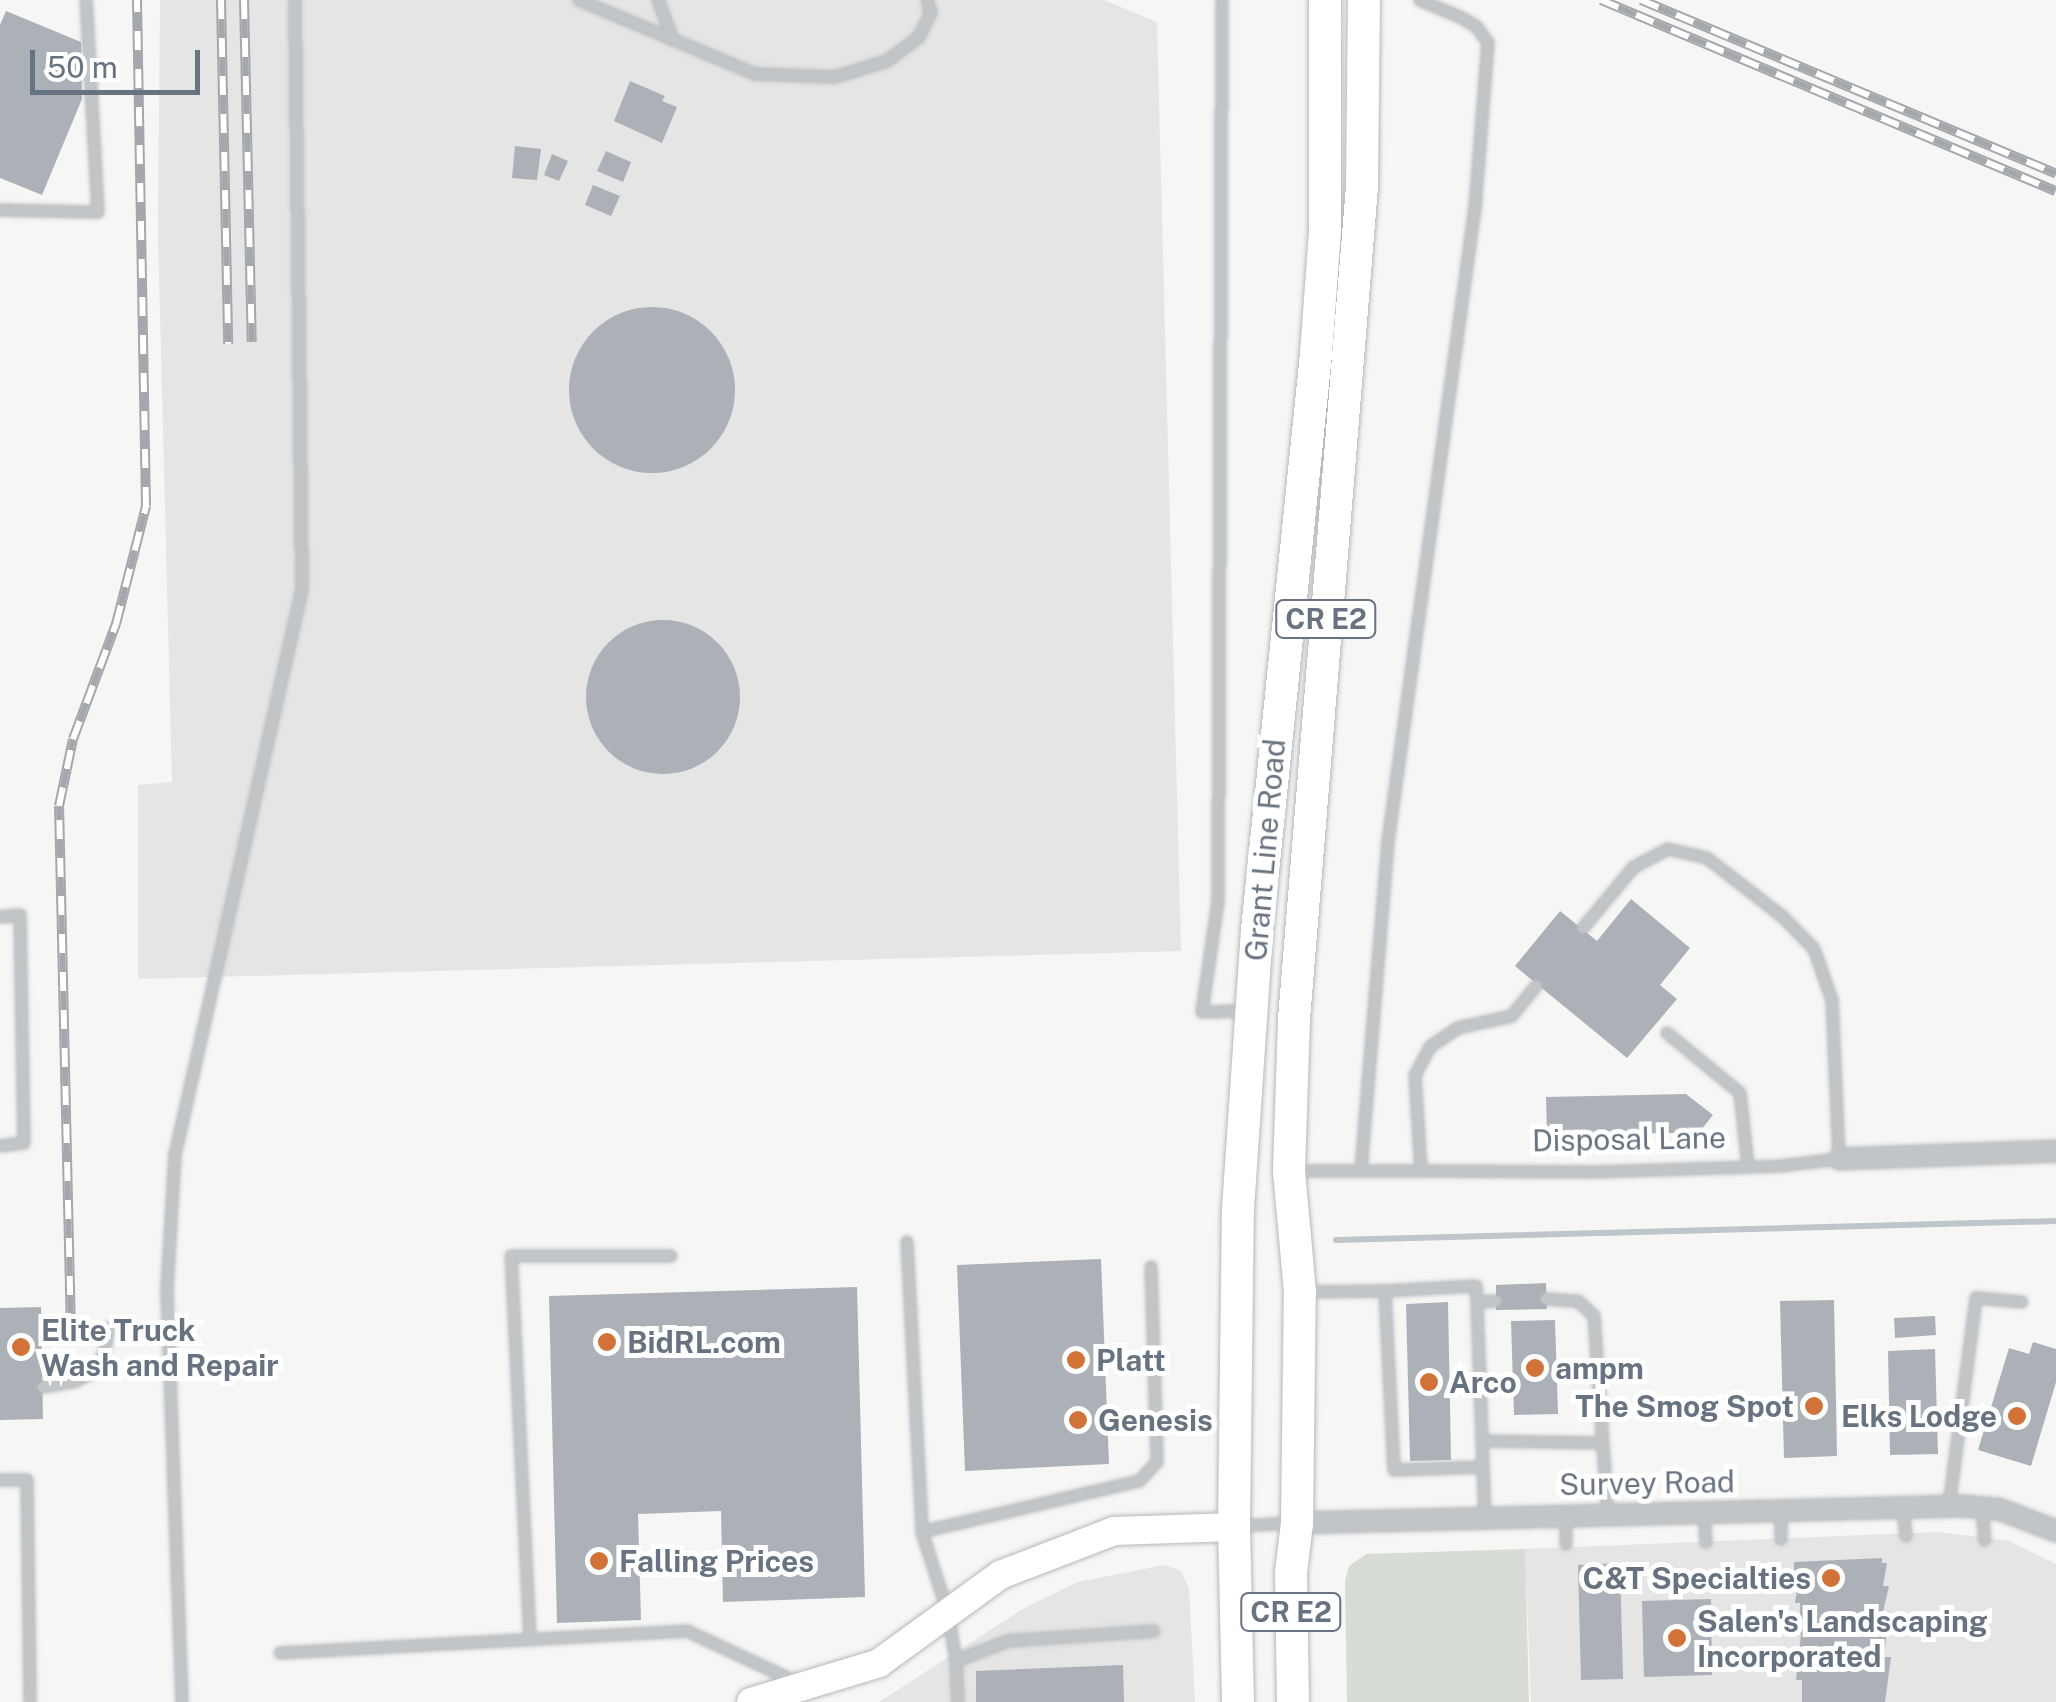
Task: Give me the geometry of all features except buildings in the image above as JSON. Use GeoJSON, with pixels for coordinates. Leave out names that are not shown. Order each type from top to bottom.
{"type":"FeatureCollection","features":[{"type":"Feature","properties":{"kind":"main road","name":"Grant Line Road"},"geometry":{"type":"LineString","coordinates":[[1238,1702],[1234,1526],[1238,1209],[1251,1012],[1316,354],[1325,230],[1326,0]]}},
{"type":"Feature","properties":{"kind":"main road","name":"Grant Line Road"},"geometry":{"type":"LineString","coordinates":[[1293,1702],[1290,1572],[1297,1523],[1300,1292],[1289,1171],[1294,1019],[1362,187],[1364,0]]}},
{"type":"Feature","properties":{"kind":"main road"},"geometry":{"type":"LineString","coordinates":[[765,1700],[879,1663],[1000,1575],[1114,1530],[1234,1526]]}},
{"type":"Feature","properties":{"kind":"street","name":"Disposal Lane"},"geometry":{"type":"LineString","coordinates":[[1839,1159],[2056,1151]]}},
{"type":"Feature","properties":{"kind":"street","name":"Survey Road"},"geometry":{"type":"LineString","coordinates":[[1297,1523],[1949,1506],[2013,1514],[2056,1531]]}},
{"type":"Feature","properties":{"kind":"lane"},"geometry":{"type":"LineString","coordinates":[[0,210],[98,212],[86,0]]}},
{"type":"Feature","properties":{"kind":"lane"},"geometry":{"type":"LineString","coordinates":[[182,1702],[166,1289],[176,1155],[302,590],[295,0]]}},
{"type":"Feature","properties":{"kind":"lane"},"geometry":{"type":"LineString","coordinates":[[580,0],[755,74],[834,78],[887,61],[919,37],[931,12],[927,0]]}},
{"type":"Feature","properties":{"kind":"lane"},"geometry":{"type":"LineString","coordinates":[[658,0],[673,40]]}},
{"type":"Feature","properties":{"kind":"lane"},"geometry":{"type":"LineString","coordinates":[[1222,0],[1218,902],[1202,1012],[1251,1012]]}},
{"type":"Feature","properties":{"kind":"lane"},"geometry":{"type":"LineString","coordinates":[[1361,1170],[1388,842],[1475,208],[1488,43],[1477,27],[1420,0]]}},
{"type":"Feature","properties":{"kind":"lane"},"geometry":{"type":"LineString","coordinates":[[1584,928],[1632,868],[1652,854],[1668,849],[1707,858],[1783,916],[1814,949],[1832,1000],[1839,1159]]}},
{"type":"Feature","properties":{"kind":"lane"},"geometry":{"type":"LineString","coordinates":[[0,916],[20,915],[24,1143],[0,1146]]}},
{"type":"Feature","properties":{"kind":"lane"},"geometry":{"type":"LineString","coordinates":[[1420,1171],[1415,1075],[1430,1046],[1458,1028],[1512,1016],[1536,986]]}},
{"type":"Feature","properties":{"kind":"lane"},"geometry":{"type":"LineString","coordinates":[[1667,1033],[1740,1092],[1748,1167]]}},
{"type":"Feature","properties":{"kind":"lane","name":"Disposal Lane"},"geometry":{"type":"LineString","coordinates":[[1289,1171],[1748,1167],[1839,1159]]}},
{"type":"Feature","properties":{"kind":"lane"},"geometry":{"type":"LineString","coordinates":[[907,1242],[922,1532],[948,1613],[958,1702]]}},
{"type":"Feature","properties":{"kind":"lane"},"geometry":{"type":"LineString","coordinates":[[530,1640],[512,1256],[671,1256]]}},
{"type":"Feature","properties":{"kind":"lane"},"geometry":{"type":"LineString","coordinates":[[922,1532],[1139,1481],[1157,1462],[1151,1267]]}},
{"type":"Feature","properties":{"kind":"lane"},"geometry":{"type":"LineString","coordinates":[[1300,1292],[1476,1286],[1485,1517]]}},
{"type":"Feature","properties":{"kind":"lane"},"geometry":{"type":"LineString","coordinates":[[1386,1291],[1394,1470],[1483,1467]]}},
{"type":"Feature","properties":{"kind":"lane"},"geometry":{"type":"LineString","coordinates":[[1546,1298],[1578,1302],[1594,1316],[1608,1514]]}},
{"type":"Feature","properties":{"kind":"lane"},"geometry":{"type":"LineString","coordinates":[[1949,1506],[1976,1298],[2022,1302]]}},
{"type":"Feature","properties":{"kind":"lane"},"geometry":{"type":"LineString","coordinates":[[1476,1302],[1496,1301]]}},
{"type":"Feature","properties":{"kind":"lane"},"geometry":{"type":"LineString","coordinates":[[42,1387],[93,1372],[105,1352],[108,1328]]}},
{"type":"Feature","properties":{"kind":"lane"},"geometry":{"type":"LineString","coordinates":[[1482,1442],[1602,1443]]}},
{"type":"Feature","properties":{"kind":"lane"},"geometry":{"type":"LineString","coordinates":[[0,1480],[27,1480],[30,1702]]}},
{"type":"Feature","properties":{"kind":"lane"},"geometry":{"type":"LineString","coordinates":[[1903,1507],[1906,1536]]}},
{"type":"Feature","properties":{"kind":"lane"},"geometry":{"type":"LineString","coordinates":[[1982,1508],[1985,1540]]}},
{"type":"Feature","properties":{"kind":"lane"},"geometry":{"type":"LineString","coordinates":[[1781,1510],[1781,1539]]}},
{"type":"Feature","properties":{"kind":"lane"},"geometry":{"type":"LineString","coordinates":[[1704,1512],[1706,1542]]}},
{"type":"Feature","properties":{"kind":"lane"},"geometry":{"type":"LineString","coordinates":[[1566,1515],[1566,1544]]}},
{"type":"Feature","properties":{"kind":"lane","name":"Survey Road"},"geometry":{"type":"LineString","coordinates":[[1234,1526],[1297,1523]]}},
{"type":"Feature","properties":{"kind":"lane"},"geometry":{"type":"LineString","coordinates":[[956,1661],[1008,1641],[1154,1630]]}},
{"type":"Feature","properties":{"kind":"lane"},"geometry":{"type":"LineString","coordinates":[[280,1653],[688,1632],[804,1686]]}},
{"type":"Feature","properties":{"kind":"shaded area"},"geometry":{"type":"Polygon","coordinates":[[[160,0],[1104,0],[1157,22],[1181,951],[138,979],[138,785],[172,782],[158,235],[160,0]]]}},
{"type":"Feature","properties":{"kind":"shaded area"},"geometry":{"type":"Polygon","coordinates":[[[1939,1532],[2009,1541],[2056,1564],[2056,1702],[1531,1702],[1525,1549],[1939,1532]]]}},
{"type":"Feature","properties":{"kind":"shaded area"},"geometry":{"type":"Polygon","coordinates":[[[1525,1549],[1529,1702],[1347,1702],[1345,1581],[1349,1566],[1366,1554],[1525,1549]]]}},
{"type":"Feature","properties":{"kind":"shaded area"},"geometry":{"type":"Polygon","coordinates":[[[1165,1565],[1181,1571],[1189,1589],[1195,1702],[879,1702],[1024,1608],[1078,1582],[1165,1565]]]}},
{"type":"Feature","properties":{"kind":"waterway"},"geometry":{"type":"LineString","coordinates":[[1336,1240],[2056,1221]]}},
{"type":"Feature","properties":{"kind":"railway"},"geometry":{"type":"LineString","coordinates":[[71,1333],[59,806],[73,739],[116,624],[146,506],[137,0]]}},
{"type":"Feature","properties":{"kind":"railway"},"geometry":{"type":"LineString","coordinates":[[221,0],[228,344]]}},
{"type":"Feature","properties":{"kind":"railway"},"geometry":{"type":"LineString","coordinates":[[244,0],[252,342]]}},
{"type":"Feature","properties":{"kind":"railway"},"geometry":{"type":"LineString","coordinates":[[1601,0],[2056,191]]}},
{"type":"Feature","properties":{"kind":"railway"},"geometry":{"type":"LineString","coordinates":[[1641,0],[2056,174]]}},
{"type":"Feature","properties":{"kind":"place","name":"BidRL.com"},"geometry":{"type":"Point","coordinates":[607,1342]}},
{"type":"Feature","properties":{"kind":"place","name":"Elite Truck Wash and Repair"},"geometry":{"type":"Point","coordinates":[21,1347]}},
{"type":"Feature","properties":{"kind":"place","name":"Platt"},"geometry":{"type":"Point","coordinates":[1076,1360]}},
{"type":"Feature","properties":{"kind":"place","name":"ampm"},"geometry":{"type":"Point","coordinates":[1535,1368]}},
{"type":"Feature","properties":{"kind":"place","name":"Arco"},"geometry":{"type":"Point","coordinates":[1429,1382]}},
{"type":"Feature","properties":{"kind":"place","name":"The Smog Spot"},"geometry":{"type":"Point","coordinates":[1814,1406]}},
{"type":"Feature","properties":{"kind":"place","name":"Elks Lodge"},"geometry":{"type":"Point","coordinates":[2017,1416]}},
{"type":"Feature","properties":{"kind":"place","name":"Genesis"},"geometry":{"type":"Point","coordinates":[1078,1420]}},
{"type":"Feature","properties":{"kind":"place","name":"Falling Prices"},"geometry":{"type":"Point","coordinates":[599,1561]}},
{"type":"Feature","properties":{"kind":"place","name":"C&T Specialties"},"geometry":{"type":"Point","coordinates":[1831,1578]}},
{"type":"Feature","properties":{"kind":"place","name":"Salen's Landscaping Incorporated"},"geometry":{"type":"Point","coordinates":[1677,1638]}}]}
